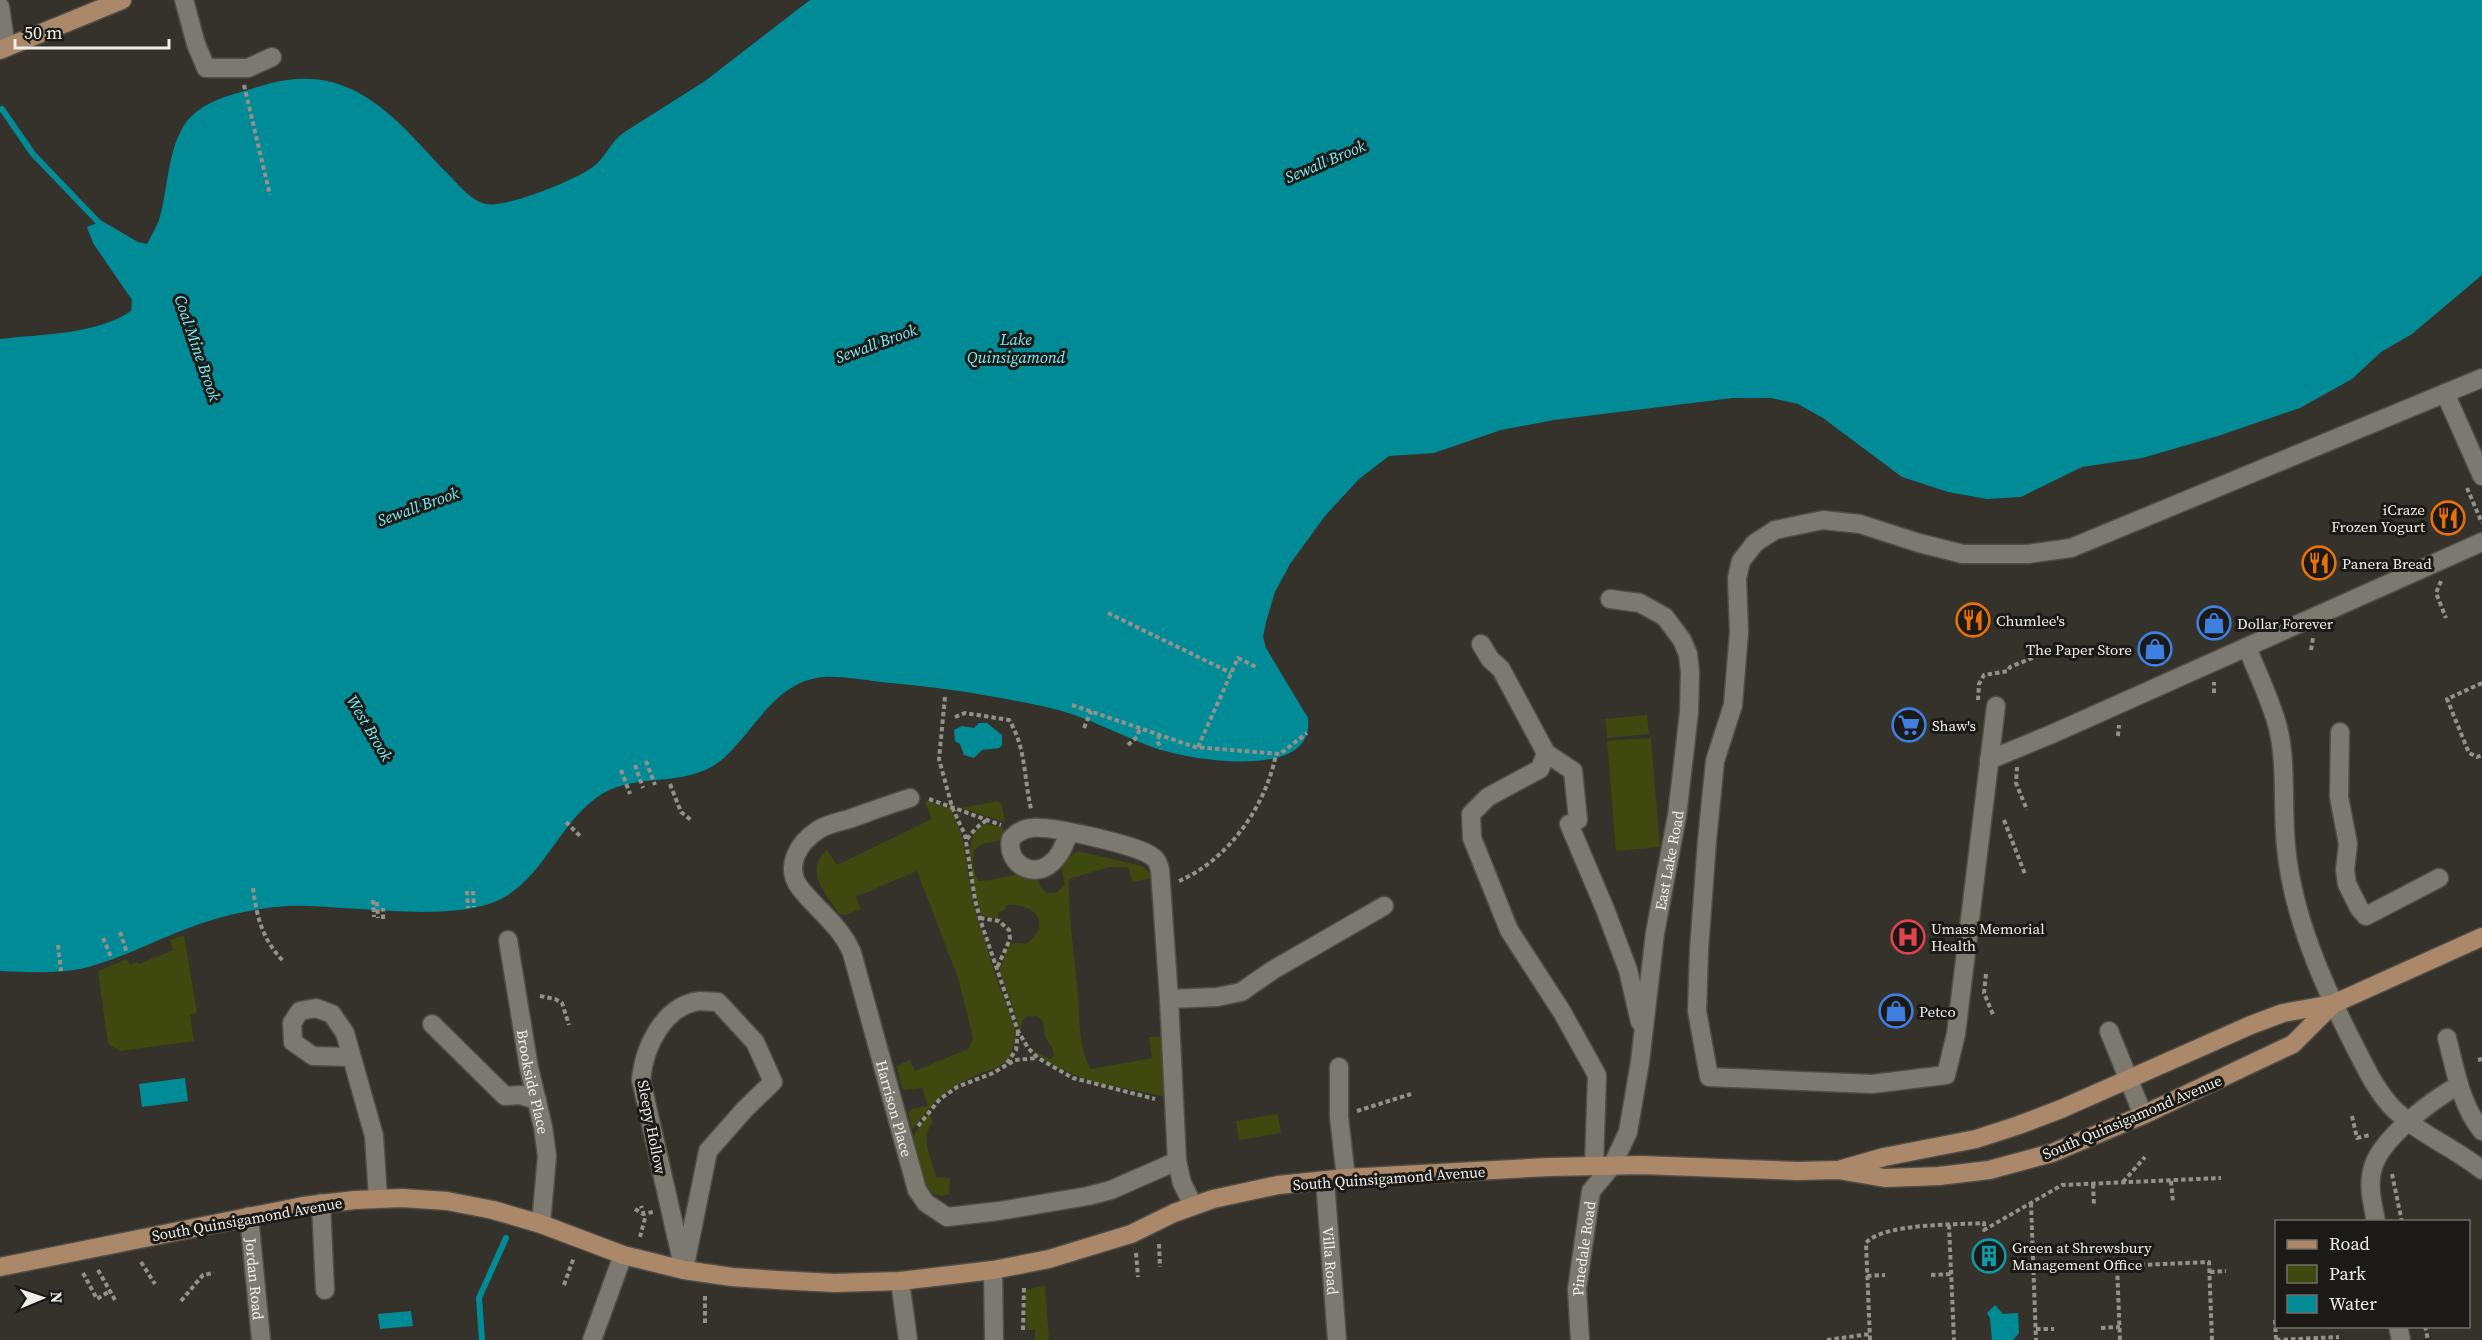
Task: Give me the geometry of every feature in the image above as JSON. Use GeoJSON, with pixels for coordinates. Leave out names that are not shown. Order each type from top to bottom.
{"type":"FeatureCollection","features":[{"type":"Feature","properties":{"kind":"main road"},"geometry":{"type":"LineString","coordinates":[[3,49],[122,0]]}},
{"type":"Feature","properties":{"kind":"main road","name":"South Quinsigamond Avenue"},"geometry":{"type":"LineString","coordinates":[[1838,1170],[1884,1157],[1966,1141],[2019,1125],[2283,1013],[2333,1004],[2482,937]]}},
{"type":"Feature","properties":{"kind":"main road","name":"South Quinsigamond Avenue"},"geometry":{"type":"LineString","coordinates":[[0,1267],[249,1216],[321,1203],[378,1198],[422,1199],[469,1204],[541,1224],[623,1256],[684,1270],[777,1281],[834,1283],[900,1281],[993,1270],[1049,1259],[1131,1234],[1192,1205],[1255,1189],[1325,1180],[1603,1166],[1670,1165],[1755,1170],[1838,1170],[1885,1178],[1939,1176],[1989,1170],[2052,1153],[2143,1115],[2293,1044],[2333,1004]]}},
{"type":"Feature","properties":{"kind":"street"},"geometry":{"type":"LineString","coordinates":[[184,0],[196,44],[206,68],[248,68],[272,57]]}},
{"type":"Feature","properties":{"kind":"street"},"geometry":{"type":"LineString","coordinates":[[0,7],[3,49]]}},
{"type":"Feature","properties":{"kind":"street"},"geometry":{"type":"LineString","coordinates":[[1996,706],[1956,1034],[1946,1075],[1872,1084],[1708,1077],[1697,1011],[1707,841],[1715,761],[1733,705],[1739,632],[1737,578],[1741,561],[1755,543],[1775,530],[1823,520],[1860,524],[1963,554],[2028,554],[2071,548],[2482,378]]}},
{"type":"Feature","properties":{"kind":"street"},"geometry":{"type":"LineString","coordinates":[[2445,393],[2482,476]]}},
{"type":"Feature","properties":{"kind":"street"},"geometry":{"type":"LineString","coordinates":[[1989,760],[2482,542]]}},
{"type":"Feature","properties":{"kind":"street","name":"East Lake Road"},"geometry":{"type":"LineString","coordinates":[[1603,1166],[1628,1132],[1643,1035],[1655,933],[1677,816],[1689,712],[1690,672],[1688,654],[1682,640],[1665,616],[1640,603],[1610,599]]}},
{"type":"Feature","properties":{"kind":"street"},"geometry":{"type":"LineString","coordinates":[[1481,644],[1490,659],[1502,669],[1546,753],[1573,771],[1573,822],[1628,970],[1643,1035]]}},
{"type":"Feature","properties":{"kind":"street"},"geometry":{"type":"LineString","coordinates":[[2247,647],[2278,727],[2290,881],[2333,1004],[2367,1072],[2388,1103],[2407,1123],[2446,1145],[2482,1170]]}},
{"type":"Feature","properties":{"kind":"street"},"geometry":{"type":"LineString","coordinates":[[2340,732],[2339,798],[2348,844],[2345,870],[2347,884],[2359,908],[2366,916],[2439,878]]}},
{"type":"Feature","properties":{"kind":"street"},"geometry":{"type":"LineString","coordinates":[[1546,753],[1540,770],[1488,797],[1471,814],[1472,838],[1509,930],[1562,1012],[1598,1075],[1603,1166]]}},
{"type":"Feature","properties":{"kind":"street","name":"Harrison Place"},"geometry":{"type":"LineString","coordinates":[[910,798],[819,829],[801,844],[793,867],[799,887],[839,928],[852,953],[917,1190],[923,1200],[948,1217],[996,1212],[1111,1190],[1177,1161]]}},
{"type":"Feature","properties":{"kind":"street"},"geometry":{"type":"LineString","coordinates":[[1069,833],[1056,859],[1045,867],[1033,870],[1024,868],[1013,859],[1010,844],[1014,836],[1023,830],[1035,828],[1069,833],[1127,846],[1149,854],[1157,860],[1161,883],[1169,999],[1177,1161],[1182,1183],[1192,1205]]}},
{"type":"Feature","properties":{"kind":"street"},"geometry":{"type":"LineString","coordinates":[[1169,999],[1217,997],[1241,992],[1273,970],[1384,906]]}},
{"type":"Feature","properties":{"kind":"street","name":"Brookside Place"},"geometry":{"type":"LineString","coordinates":[[508,940],[547,1156],[541,1224]]}},
{"type":"Feature","properties":{"kind":"street","name":"Sleepy Hollow"},"geometry":{"type":"LineString","coordinates":[[691,1002],[718,1002],[755,1042],[773,1083],[708,1151],[684,1270],[640,1080],[645,1059],[658,1030],[675,1012],[691,1002]]}},
{"type":"Feature","properties":{"kind":"street"},"geometry":{"type":"LineString","coordinates":[[432,1024],[505,1096],[520,1095],[537,1100]]}},
{"type":"Feature","properties":{"kind":"street"},"geometry":{"type":"LineString","coordinates":[[2109,1031],[2143,1115]]}},
{"type":"Feature","properties":{"kind":"street"},"geometry":{"type":"LineString","coordinates":[[2447,1038],[2459,1085],[2479,1128]]}},
{"type":"Feature","properties":{"kind":"street"},"geometry":{"type":"LineString","coordinates":[[351,1057],[374,1136],[378,1198]]}},
{"type":"Feature","properties":{"kind":"street"},"geometry":{"type":"LineString","coordinates":[[1339,1067],[1339,1117],[1346,1178]]}},
{"type":"Feature","properties":{"kind":"street"},"geometry":{"type":"LineString","coordinates":[[2376,1220],[2370,1182],[2378,1155],[2430,1102],[2459,1085]]}},
{"type":"Feature","properties":{"kind":"street","name":"Pinedale Road"},"geometry":{"type":"LineString","coordinates":[[1580,1340],[1577,1288],[1591,1191],[1603,1166]]}},
{"type":"Feature","properties":{"kind":"street","name":"Villa Road"},"geometry":{"type":"LineString","coordinates":[[1325,1180],[1337,1340]]}},
{"type":"Feature","properties":{"kind":"street"},"geometry":{"type":"LineString","coordinates":[[321,1203],[325,1290]]}},
{"type":"Feature","properties":{"kind":"street","name":"Jordan Road"},"geometry":{"type":"LineString","coordinates":[[249,1216],[261,1340]]}},
{"type":"Feature","properties":{"kind":"street"},"geometry":{"type":"LineString","coordinates":[[592,1340],[623,1256]]}},
{"type":"Feature","properties":{"kind":"street"},"geometry":{"type":"LineString","coordinates":[[993,1270],[994,1340]]}},
{"type":"Feature","properties":{"kind":"street"},"geometry":{"type":"LineString","coordinates":[[900,1281],[908,1340]]}},
{"type":"Feature","properties":{"kind":"path"},"geometry":{"type":"LineString","coordinates":[[244,84],[270,195]]}},
{"type":"Feature","properties":{"kind":"path"},"geometry":{"type":"LineString","coordinates":[[2443,572],[2436,593],[2446,618]]}},
{"type":"Feature","properties":{"kind":"path"},"geometry":{"type":"LineString","coordinates":[[1108,613],[1231,673]]}},
{"type":"Feature","properties":{"kind":"path"},"geometry":{"type":"LineString","coordinates":[[1198,747],[1238,658],[1256,667]]}},
{"type":"Feature","properties":{"kind":"path"},"geometry":{"type":"LineString","coordinates":[[2482,683],[2447,699],[2469,753],[2477,757],[2482,755]]}},
{"type":"Feature","properties":{"kind":"path"},"geometry":{"type":"LineString","coordinates":[[945,697],[939,759],[952,807],[958,816],[966,840],[980,918],[1018,1031],[1028,1048],[1038,1058],[1073,1078],[1174,1103]]}},
{"type":"Feature","properties":{"kind":"path"},"geometry":{"type":"LineString","coordinates":[[1072,705],[1198,747],[1280,754],[1307,733]]}},
{"type":"Feature","properties":{"kind":"path"},"geometry":{"type":"LineString","coordinates":[[1084,728],[1091,711]]}},
{"type":"Feature","properties":{"kind":"path"},"geometry":{"type":"LineString","coordinates":[[956,717],[965,713],[1009,720],[1017,732],[1022,752],[1035,828]]}},
{"type":"Feature","properties":{"kind":"path"},"geometry":{"type":"LineString","coordinates":[[1128,745],[1137,737],[1140,728]]}},
{"type":"Feature","properties":{"kind":"path"},"geometry":{"type":"LineString","coordinates":[[1160,735],[1157,740],[1161,749]]}},
{"type":"Feature","properties":{"kind":"path"},"geometry":{"type":"LineString","coordinates":[[2019,748],[2016,783],[2027,810]]}},
{"type":"Feature","properties":{"kind":"path"},"geometry":{"type":"LineString","coordinates":[[1161,883],[1176,882],[1197,873],[1232,843],[1249,819],[1276,754]]}},
{"type":"Feature","properties":{"kind":"path"},"geometry":{"type":"LineString","coordinates":[[646,761],[655,785]]}},
{"type":"Feature","properties":{"kind":"path"},"geometry":{"type":"LineString","coordinates":[[635,765],[643,788]]}},
{"type":"Feature","properties":{"kind":"path"},"geometry":{"type":"LineString","coordinates":[[621,770],[630,794]]}},
{"type":"Feature","properties":{"kind":"path"},"geometry":{"type":"LineString","coordinates":[[670,784],[681,812],[691,820]]}},
{"type":"Feature","properties":{"kind":"path"},"geometry":{"type":"LineString","coordinates":[[910,798],[925,797],[1006,826],[1014,836]]}},
{"type":"Feature","properties":{"kind":"path"},"geometry":{"type":"LineString","coordinates":[[966,840],[976,828],[988,820]]}},
{"type":"Feature","properties":{"kind":"path"},"geometry":{"type":"LineString","coordinates":[[2004,820],[2025,874]]}},
{"type":"Feature","properties":{"kind":"path"},"geometry":{"type":"LineString","coordinates":[[566,822],[580,836]]}},
{"type":"Feature","properties":{"kind":"path"},"geometry":{"type":"LineString","coordinates":[[253,888],[258,922],[276,954],[284,962]]}},
{"type":"Feature","properties":{"kind":"path"},"geometry":{"type":"LineString","coordinates":[[467,891],[468,908]]}},
{"type":"Feature","properties":{"kind":"path"},"geometry":{"type":"LineString","coordinates":[[473,891],[474,907]]}},
{"type":"Feature","properties":{"kind":"path"},"geometry":{"type":"LineString","coordinates":[[375,901],[378,918],[383,908]]}},
{"type":"Feature","properties":{"kind":"path"},"geometry":{"type":"LineString","coordinates":[[980,918],[999,921],[1009,930],[1010,939],[997,968]]}},
{"type":"Feature","properties":{"kind":"path"},"geometry":{"type":"LineString","coordinates":[[120,932],[127,953]]}},
{"type":"Feature","properties":{"kind":"path"},"geometry":{"type":"LineString","coordinates":[[103,938],[112,959]]}},
{"type":"Feature","properties":{"kind":"path"},"geometry":{"type":"LineString","coordinates":[[58,945],[61,971]]}},
{"type":"Feature","properties":{"kind":"path"},"geometry":{"type":"LineString","coordinates":[[1986,974],[1984,993],[1994,1017]]}},
{"type":"Feature","properties":{"kind":"path"},"geometry":{"type":"LineString","coordinates":[[540,996],[562,1003],[569,1025]]}},
{"type":"Feature","properties":{"kind":"path"},"geometry":{"type":"LineString","coordinates":[[1006,1064],[1016,1050],[1018,1031]]}},
{"type":"Feature","properties":{"kind":"path"},"geometry":{"type":"LineString","coordinates":[[905,1143],[940,1099],[957,1087],[993,1073],[1015,1060],[1038,1058]]}},
{"type":"Feature","properties":{"kind":"path"},"geometry":{"type":"LineString","coordinates":[[1339,1117],[1411,1094]]}},
{"type":"Feature","properties":{"kind":"path"},"geometry":{"type":"LineString","coordinates":[[2352,1116],[2357,1138],[2370,1135]]}},
{"type":"Feature","properties":{"kind":"path"},"geometry":{"type":"LineString","coordinates":[[2122,1183],[2145,1157]]}},
{"type":"Feature","properties":{"kind":"path"},"geometry":{"type":"LineString","coordinates":[[2391,1167],[2402,1220]]}},
{"type":"Feature","properties":{"kind":"path"},"geometry":{"type":"LineString","coordinates":[[1870,1340],[1866,1244],[1876,1234],[1902,1228],[1983,1222],[1984,1230],[2062,1185],[2221,1179]]}},
{"type":"Feature","properties":{"kind":"path"},"geometry":{"type":"LineString","coordinates":[[2172,1181],[2173,1202]]}},
{"type":"Feature","properties":{"kind":"path"},"geometry":{"type":"LineString","coordinates":[[2093,1184],[2094,1206]]}},
{"type":"Feature","properties":{"kind":"path"},"geometry":{"type":"LineString","coordinates":[[2031,1203],[2037,1340]]}},
{"type":"Feature","properties":{"kind":"path"},"geometry":{"type":"LineString","coordinates":[[640,1237],[644,1225],[641,1206]]}},
{"type":"Feature","properties":{"kind":"path"},"geometry":{"type":"LineString","coordinates":[[635,1209],[644,1214],[653,1212]]}},
{"type":"Feature","properties":{"kind":"path"},"geometry":{"type":"LineString","coordinates":[[1949,1225],[1954,1340]]}},
{"type":"Feature","properties":{"kind":"path"},"geometry":{"type":"LineString","coordinates":[[1159,1244],[1160,1267]]}},
{"type":"Feature","properties":{"kind":"path"},"geometry":{"type":"LineString","coordinates":[[2033,1252],[2049,1251]]}},
{"type":"Feature","properties":{"kind":"path"},"geometry":{"type":"LineString","coordinates":[[1136,1253],[1138,1277]]}},
{"type":"Feature","properties":{"kind":"path"},"geometry":{"type":"LineString","coordinates":[[564,1285],[574,1257]]}},
{"type":"Feature","properties":{"kind":"path"},"geometry":{"type":"LineString","coordinates":[[141,1262],[155,1284]]}},
{"type":"Feature","properties":{"kind":"path"},"geometry":{"type":"LineString","coordinates":[[2120,1340],[2117,1266],[2209,1262],[2212,1340]]}},
{"type":"Feature","properties":{"kind":"path"},"geometry":{"type":"LineString","coordinates":[[98,1270],[115,1300]]}},
{"type":"Feature","properties":{"kind":"path"},"geometry":{"type":"LineString","coordinates":[[2210,1272],[2226,1271]]}},
{"type":"Feature","properties":{"kind":"path"},"geometry":{"type":"LineString","coordinates":[[83,1273],[97,1299],[110,1290]]}},
{"type":"Feature","properties":{"kind":"path"},"geometry":{"type":"LineString","coordinates":[[181,1301],[203,1275],[214,1273]]}},
{"type":"Feature","properties":{"kind":"path"},"geometry":{"type":"LineString","coordinates":[[1931,1275],[1951,1274]]}},
{"type":"Feature","properties":{"kind":"path"},"geometry":{"type":"LineString","coordinates":[[1868,1276],[1885,1275]]}},
{"type":"Feature","properties":{"kind":"path"},"geometry":{"type":"LineString","coordinates":[[1023,1330],[1024,1287]]}},
{"type":"Feature","properties":{"kind":"path"},"geometry":{"type":"LineString","coordinates":[[705,1296],[705,1326]]}},
{"type":"Feature","properties":{"kind":"path"},"geometry":{"type":"LineString","coordinates":[[2101,1328],[2120,1327]]}},
{"type":"Feature","properties":{"kind":"path"},"geometry":{"type":"LineString","coordinates":[[2036,1329],[2054,1329]]}},
{"type":"Feature","properties":{"kind":"path"},"geometry":{"type":"LineString","coordinates":[[1827,1340],[1870,1334]]}},
{"type":"Feature","properties":{"kind":"path"},"geometry":{"type":"LineString","coordinates":[[2276,1340],[2339,1337]]}},
{"type":"Feature","properties":{"kind":"green space"},"geometry":{"type":"Polygon","coordinates":[[[1647,715],[1649,734],[1607,738],[1605,719],[1647,715]]]}},
{"type":"Feature","properties":{"kind":"green space"},"geometry":{"type":"Polygon","coordinates":[[[1651,738],[1660,847],[1616,851],[1607,741],[1651,738]]]}},
{"type":"Feature","properties":{"kind":"green space"},"geometry":{"type":"Polygon","coordinates":[[[927,801],[951,809],[962,835],[973,903],[997,980],[1015,1026],[1016,1036],[1010,1058],[997,1068],[976,1075],[951,1088],[934,1103],[912,1129],[908,1112],[928,1106],[922,1088],[903,1090],[896,1066],[910,1060],[915,1071],[968,1049],[973,1038],[958,978],[917,871],[856,897],[861,909],[845,915],[839,914],[823,890],[817,874],[817,866],[827,850],[837,865],[932,819],[925,803],[927,801]]]}},
{"type":"Feature","properties":{"kind":"green space"},"geometry":{"type":"Polygon","coordinates":[[[998,801],[1002,805],[1005,822],[961,808],[998,801]]]}},
{"type":"Feature","properties":{"kind":"green space"},"geometry":{"type":"Polygon","coordinates":[[[986,824],[1000,826],[1007,833],[1001,840],[982,844],[974,850],[974,870],[979,881],[1018,874],[1028,879],[1038,880],[1047,893],[1056,893],[1065,885],[1062,871],[1064,860],[1078,851],[1142,866],[1151,874],[1152,878],[1132,882],[1128,867],[1109,867],[1069,879],[1070,908],[1080,1034],[1091,1069],[1152,1058],[1149,1037],[1167,1037],[1167,1097],[1080,1077],[1048,1062],[1034,1051],[1050,1059],[1054,1056],[1053,1049],[1045,1037],[1043,1021],[1037,1016],[1028,1016],[1022,1021],[1021,1031],[999,969],[1009,945],[1026,944],[1034,936],[1039,922],[1032,911],[1017,905],[1007,905],[998,913],[998,919],[981,915],[972,878],[970,851],[972,839],[977,830],[986,824]]]}},
{"type":"Feature","properties":{"kind":"green space"},"geometry":{"type":"Polygon","coordinates":[[[184,935],[197,1013],[190,1015],[194,1041],[120,1051],[108,1044],[98,971],[127,959],[130,965],[137,962],[139,964],[173,950],[170,940],[184,935]]]}},
{"type":"Feature","properties":{"kind":"green space"},"geometry":{"type":"Polygon","coordinates":[[[929,1114],[933,1122],[929,1128],[927,1142],[936,1177],[950,1178],[949,1194],[940,1196],[933,1193],[922,1176],[913,1136],[929,1114]]]}},
{"type":"Feature","properties":{"kind":"green space"},"geometry":{"type":"Polygon","coordinates":[[[1278,1114],[1281,1133],[1239,1140],[1236,1121],[1278,1114]]]}},
{"type":"Feature","properties":{"kind":"green space"},"geometry":{"type":"Polygon","coordinates":[[[1045,1285],[1049,1340],[1035,1340],[1035,1330],[1026,1330],[1026,1290],[1045,1285]]]}},
{"type":"Feature","properties":{"kind":"water","name":"Lake Quinsigamond"},"geometry":{"type":"Polygon","coordinates":[[[810,0],[2482,0],[2482,275],[2412,334],[2381,352],[2352,379],[2300,408],[2218,436],[2142,458],[2082,467],[2021,497],[1987,499],[1948,492],[1902,477],[1823,418],[1798,404],[1771,398],[1733,398],[1554,420],[1501,430],[1434,453],[1389,456],[1359,479],[1325,516],[1290,564],[1275,592],[1263,637],[1266,648],[1308,718],[1305,738],[1292,751],[1272,759],[1248,762],[1221,761],[1172,753],[1141,743],[1088,720],[1046,707],[944,689],[824,677],[806,681],[791,688],[778,698],[719,762],[705,770],[690,775],[625,785],[596,798],[571,822],[529,877],[503,898],[482,906],[428,912],[311,906],[267,908],[209,921],[97,965],[70,971],[0,971],[0,339],[85,329],[102,325],[131,311],[132,300],[93,243],[87,227],[102,221],[138,242],[147,244],[159,220],[174,149],[189,119],[203,107],[220,99],[272,83],[297,79],[322,80],[344,86],[364,96],[400,124],[471,197],[487,204],[510,202],[558,185],[593,167],[623,133],[705,81],[810,0]]]}},
{"type":"Feature","properties":{"kind":"water"},"geometry":{"type":"Polygon","coordinates":[[[979,723],[987,723],[1002,735],[1002,745],[999,748],[982,750],[974,758],[964,755],[960,744],[955,741],[954,730],[962,726],[974,728],[979,723]]]}},
{"type":"Feature","properties":{"kind":"water"},"geometry":{"type":"Polygon","coordinates":[[[185,1078],[188,1101],[142,1107],[139,1084],[185,1078]]]}},
{"type":"Feature","properties":{"kind":"water"},"geometry":{"type":"Polygon","coordinates":[[[1995,1305],[2003,1314],[2018,1313],[2019,1333],[2013,1340],[1992,1340],[1990,1318],[1987,1313],[1995,1305]]]}},
{"type":"Feature","properties":{"kind":"water"},"geometry":{"type":"Polygon","coordinates":[[[411,1311],[413,1326],[380,1329],[378,1314],[411,1311]]]}},
{"type":"Feature","properties":{"kind":"waterway","name":"Coal Mine Brook"},"geometry":{"type":"LineString","coordinates":[[2,109],[33,154],[104,228]]}},
{"type":"Feature","properties":{"kind":"waterway","name":"West Brook"},"geometry":{"type":"LineString","coordinates":[[482,1340],[479,1298],[506,1238]]}},
{"type":"Feature","properties":{"kind":"place","name":"iCraze Frozen Yogurt"},"geometry":{"type":"Point","coordinates":[2448,518]}},
{"type":"Feature","properties":{"kind":"place","name":"Panera Bread"},"geometry":{"type":"Point","coordinates":[2319,563]}},
{"type":"Feature","properties":{"kind":"place","name":"Chumlee's"},"geometry":{"type":"Point","coordinates":[1973,620]}},
{"type":"Feature","properties":{"kind":"place","name":"Dollar Forever"},"geometry":{"type":"Point","coordinates":[2214,623]}},
{"type":"Feature","properties":{"kind":"place","name":"The Paper Store"},"geometry":{"type":"Point","coordinates":[2155,649]}},
{"type":"Feature","properties":{"kind":"place","name":"Shaw's"},"geometry":{"type":"Point","coordinates":[1909,725]}},
{"type":"Feature","properties":{"kind":"place","name":"Umass Memorial Health"},"geometry":{"type":"Point","coordinates":[1908,937]}},
{"type":"Feature","properties":{"kind":"place","name":"Petco"},"geometry":{"type":"Point","coordinates":[1896,1011]}},
{"type":"Feature","properties":{"kind":"place","name":"Green at Shrewsbury Management Office"},"geometry":{"type":"Point","coordinates":[1989,1256]}},
{"type":"Feature","properties":{"kind":"water label","name":"Sewall Brook"},"geometry":{"type":"Point","coordinates":[1325,161]}},
{"type":"Feature","properties":{"kind":"water label","name":"Sewall Brook"},"geometry":{"type":"Point","coordinates":[876,343]}},
{"type":"Feature","properties":{"kind":"water label","name":"Sewall Brook"},"geometry":{"type":"Point","coordinates":[418,506]}}]}
